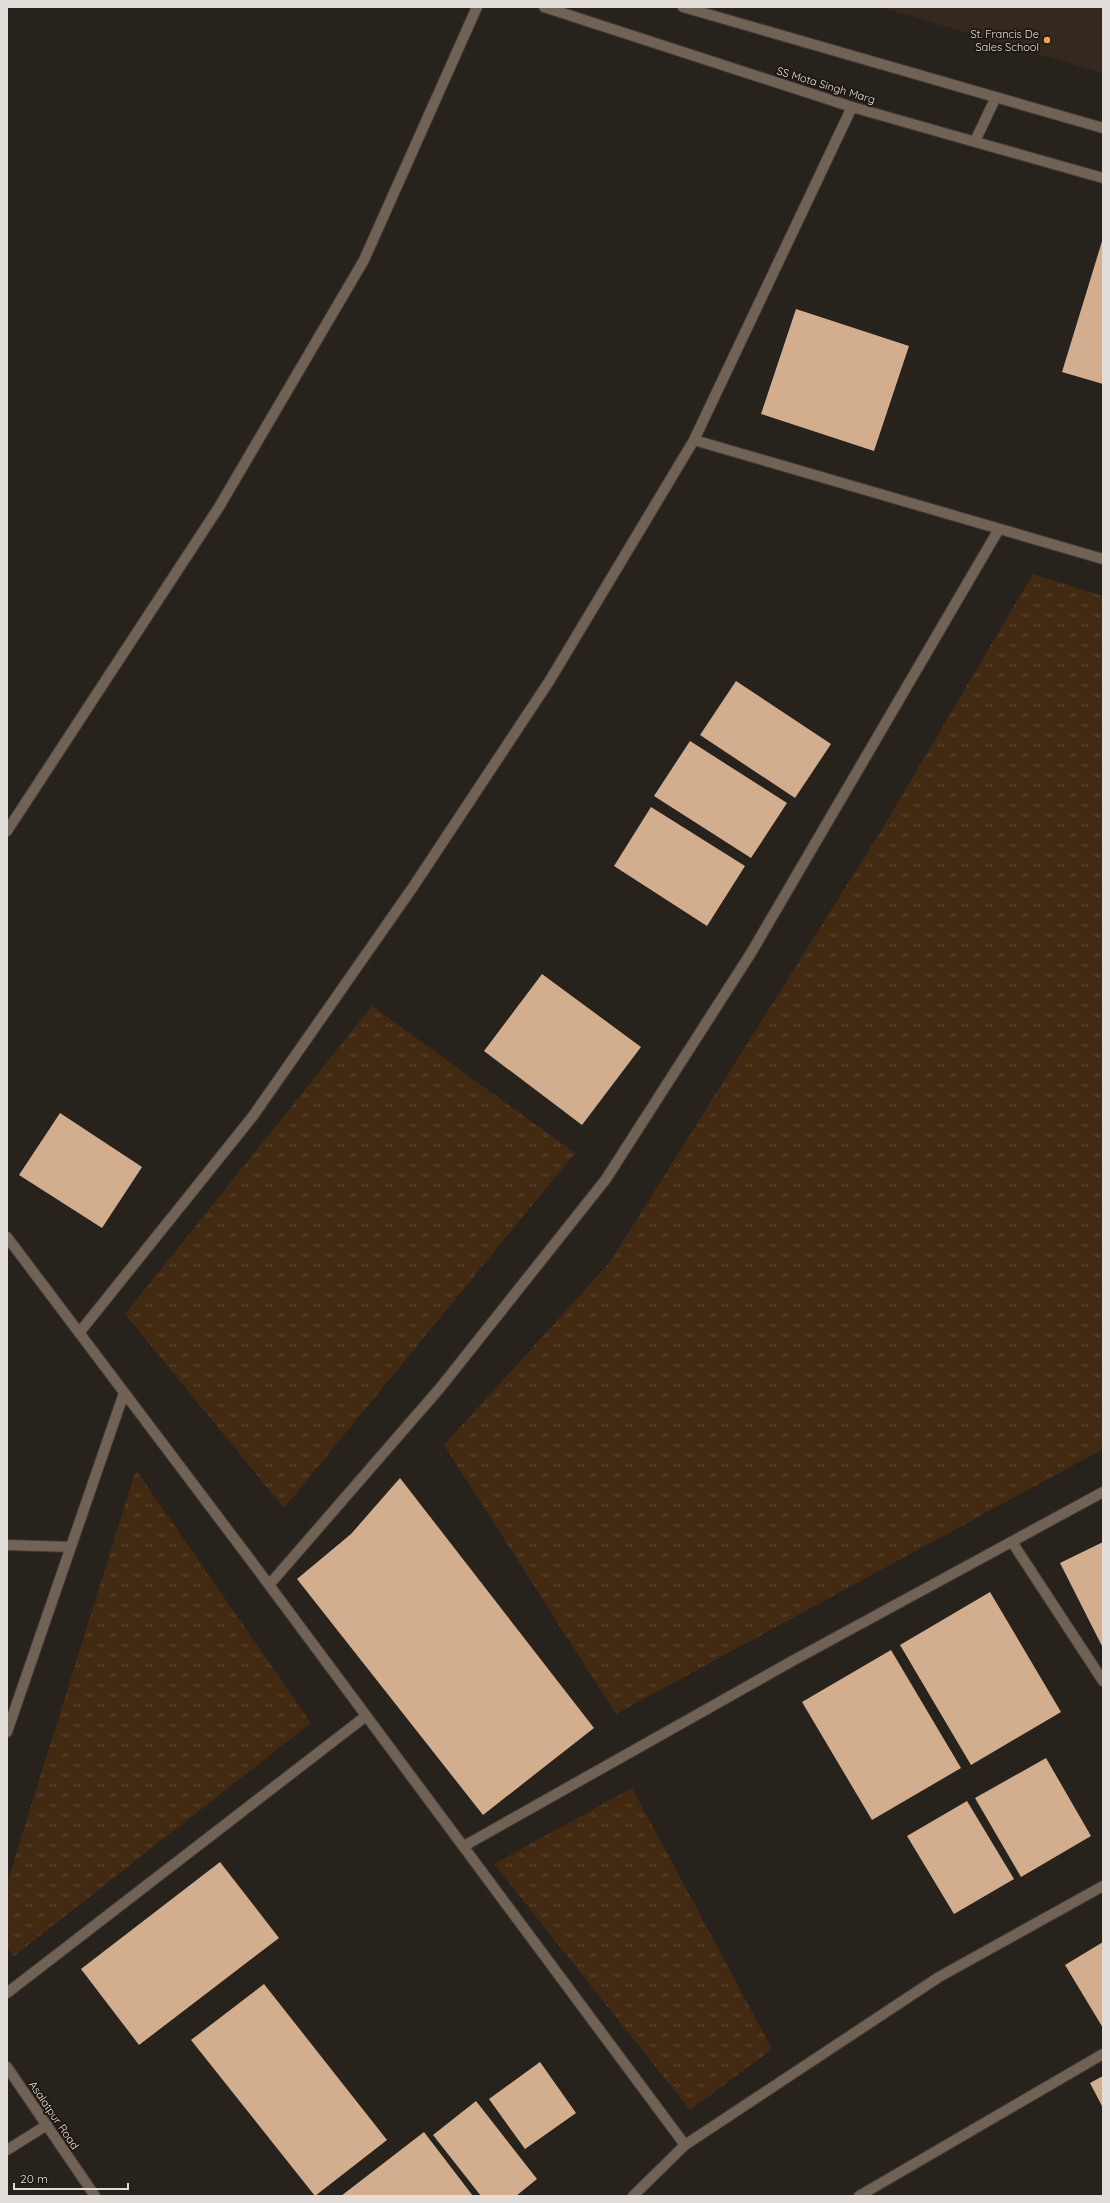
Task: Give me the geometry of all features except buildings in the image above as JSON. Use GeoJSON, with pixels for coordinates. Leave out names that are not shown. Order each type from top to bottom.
{"type":"FeatureCollection","features":[{"type":"Feature","properties":{"kind":"street"},"geometry":{"type":"LineString","coordinates":[[7,831],[219,507],[364,260],[477,7]]}},
{"type":"Feature","properties":{"kind":"street","name":"SS Mota Singh Marg"},"geometry":{"type":"LineString","coordinates":[[544,7],[852,107],[1103,178]]}},
{"type":"Feature","properties":{"kind":"street"},"geometry":{"type":"LineString","coordinates":[[683,7],[1103,128]]}},
{"type":"Feature","properties":{"kind":"street"},"geometry":{"type":"LineString","coordinates":[[975,141],[996,97]]}},
{"type":"Feature","properties":{"kind":"street"},"geometry":{"type":"LineString","coordinates":[[79,1333],[253,1116],[413,887],[550,680],[694,440],[852,107]]}},
{"type":"Feature","properties":{"kind":"street"},"geometry":{"type":"LineString","coordinates":[[694,440],[1103,559]]}},
{"type":"Feature","properties":{"kind":"street"},"geometry":{"type":"LineString","coordinates":[[269,1585],[440,1388],[606,1179],[751,953],[999,529]]}},
{"type":"Feature","properties":{"kind":"street"},"geometry":{"type":"LineString","coordinates":[[7,1237],[464,1846],[685,2145]]}},
{"type":"Feature","properties":{"kind":"street"},"geometry":{"type":"LineString","coordinates":[[7,1732],[124,1393]]}},
{"type":"Feature","properties":{"kind":"street"},"geometry":{"type":"LineString","coordinates":[[464,1846],[794,1660],[1103,1492]]}},
{"type":"Feature","properties":{"kind":"street"},"geometry":{"type":"LineString","coordinates":[[1012,1542],[1103,1681]]}},
{"type":"Feature","properties":{"kind":"street"},"geometry":{"type":"LineString","coordinates":[[7,1545],[71,1548]]}},
{"type":"Feature","properties":{"kind":"street"},"geometry":{"type":"LineString","coordinates":[[7,1993],[366,1716]]}},
{"type":"Feature","properties":{"kind":"street"},"geometry":{"type":"LineString","coordinates":[[633,2196],[685,2145],[938,1977],[1103,1886]]}},
{"type":"Feature","properties":{"kind":"street"},"geometry":{"type":"LineString","coordinates":[[859,2196],[1103,2054]]}},
{"type":"Feature","properties":{"kind":"street","name":"Asalatpur Road"},"geometry":{"type":"LineString","coordinates":[[7,2067],[95,2196]]}},
{"type":"Feature","properties":{"kind":"street"},"geometry":{"type":"LineString","coordinates":[[7,2150],[46,2125]]}},
{"type":"Feature","properties":{"kind":"shaded area","name":"St. Francis De Sales School"},"geometry":{"type":"Polygon","coordinates":[[[880,7],[1103,7],[1103,73],[880,7]]]}},
{"type":"Feature","properties":{"kind":"green space"},"geometry":{"type":"Polygon","coordinates":[[[1033,574],[1103,596],[1103,1449],[616,1714],[444,1445],[610,1262],[884,826],[1033,574]]]}},
{"type":"Feature","properties":{"kind":"green space"},"geometry":{"type":"Polygon","coordinates":[[[372,1006],[575,1153],[284,1508],[125,1314],[372,1006]]]}},
{"type":"Feature","properties":{"kind":"green space"},"geometry":{"type":"Polygon","coordinates":[[[136,1470],[311,1723],[14,1956],[7,1948],[7,1883],[136,1470]]]}},
{"type":"Feature","properties":{"kind":"green space"},"geometry":{"type":"Polygon","coordinates":[[[632,1788],[772,2049],[690,2110],[494,1864],[632,1788]]]}},
{"type":"Feature","properties":{"kind":"place","name":"St. Francis De Sales School"},"geometry":{"type":"Point","coordinates":[1047,40]}}]}
